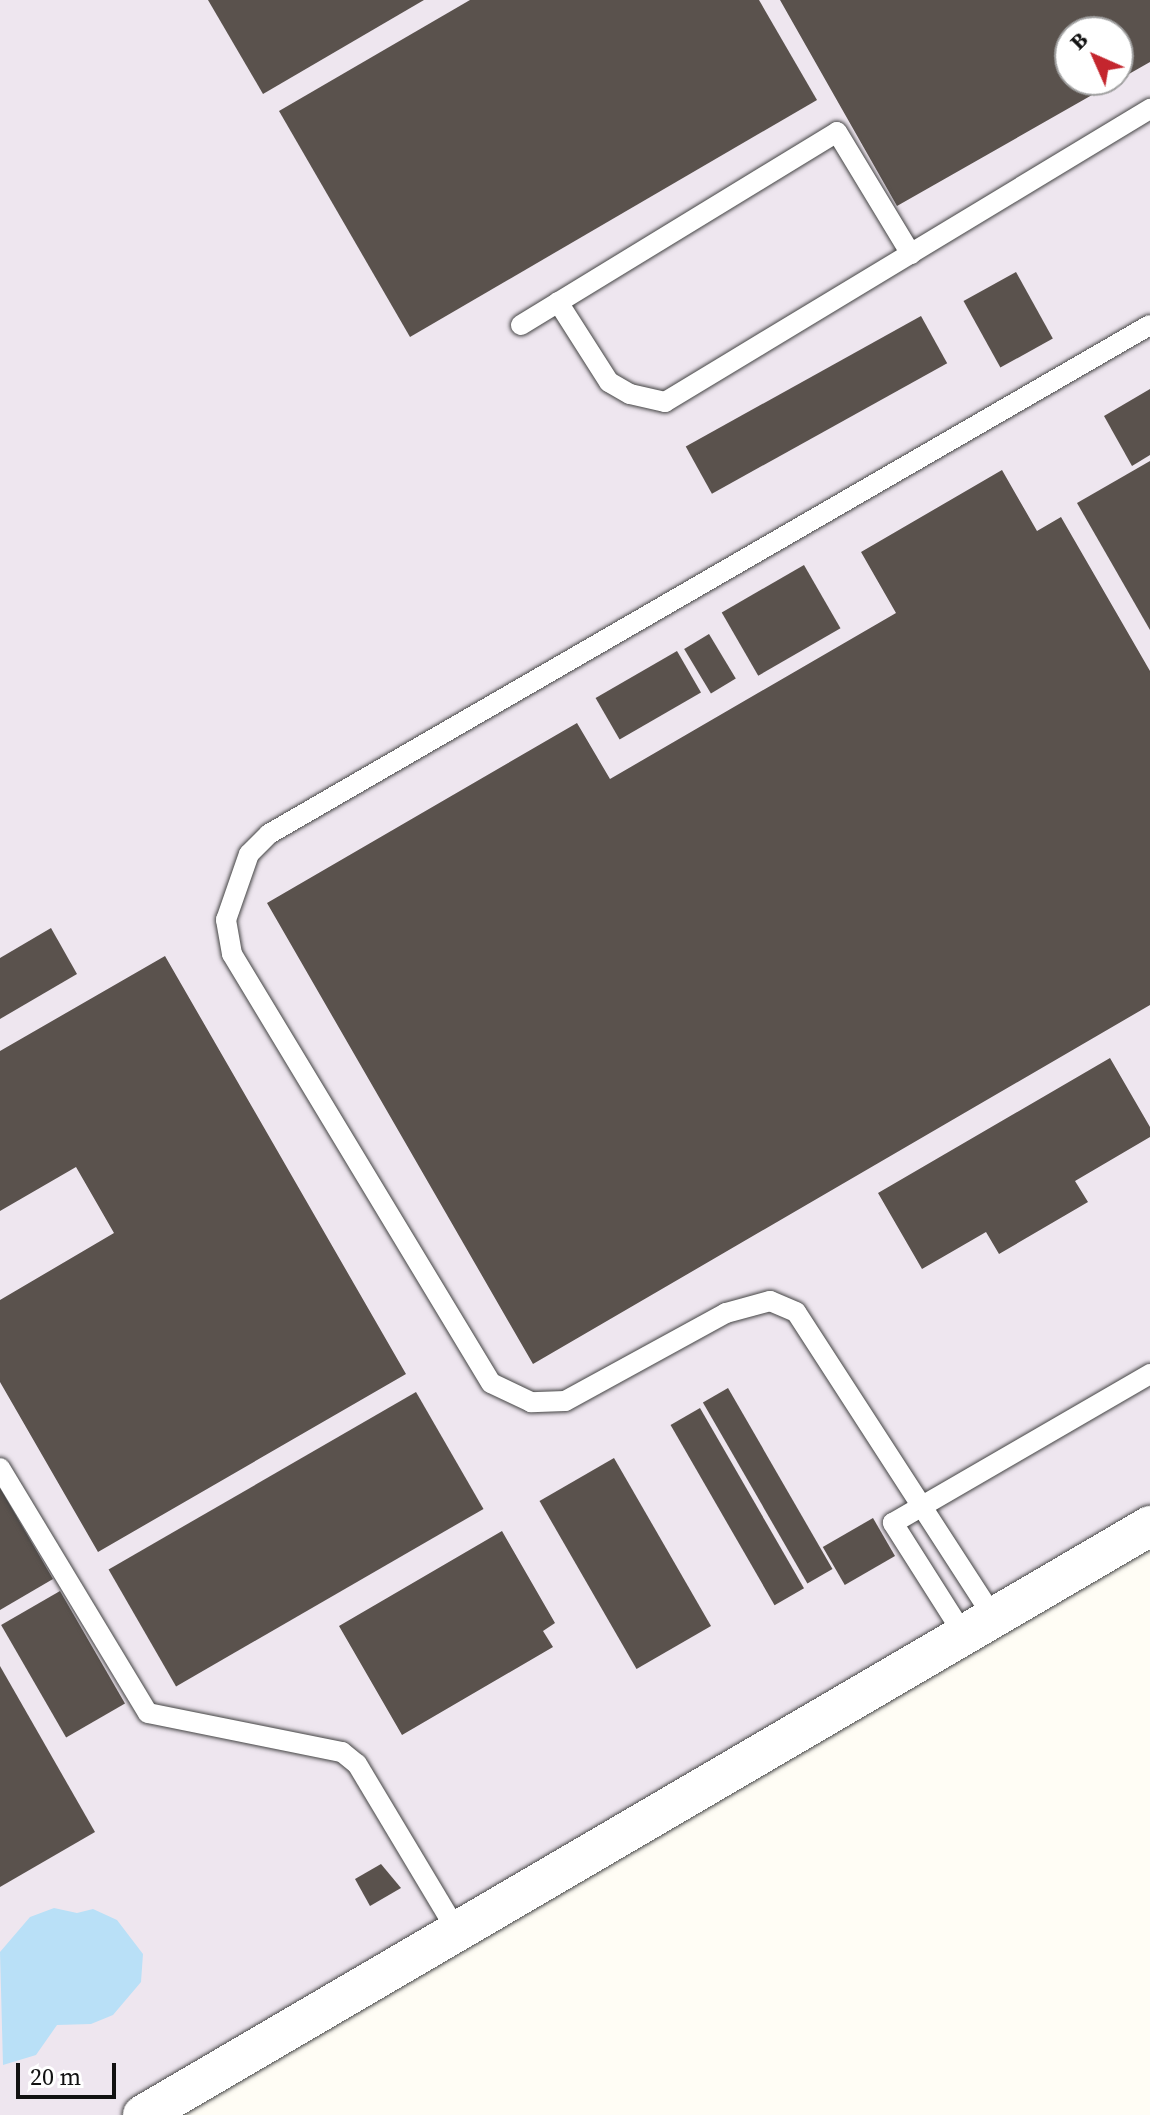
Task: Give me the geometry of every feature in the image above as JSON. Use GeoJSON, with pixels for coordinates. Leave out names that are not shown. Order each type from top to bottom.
{"type":"FeatureCollection","features":[{"type":"Feature","properties":{"kind":"street"},"geometry":{"type":"LineString","coordinates":[[143,2115],[1150,1526]]}},
{"type":"Feature","properties":{"kind":"lane"},"geometry":{"type":"LineString","coordinates":[[558,302],[609,382],[630,394],[665,402],[1150,109]]}},
{"type":"Feature","properties":{"kind":"lane"},"geometry":{"type":"LineString","coordinates":[[521,325],[837,132],[911,254]]}},
{"type":"Feature","properties":{"kind":"lane"},"geometry":{"type":"LineString","coordinates":[[979,1626],[922,1506],[796,1312],[770,1301],[726,1313],[565,1401],[531,1402],[491,1383],[232,954],[226,920],[249,854],[269,834],[1150,325]]}},
{"type":"Feature","properties":{"kind":"lane"},"geometry":{"type":"LineString","coordinates":[[979,1626],[893,1523],[1150,1374]]}},
{"type":"Feature","properties":{"kind":"lane"},"geometry":{"type":"LineString","coordinates":[[0,1468],[148,1713],[342,1752],[357,1764],[457,1931]]}},
{"type":"Feature","properties":{"kind":"shaded area"},"geometry":{"type":"Polygon","coordinates":[[[0,0],[1150,0],[1150,1526],[143,2115],[0,2115],[0,0]]]}},
{"type":"Feature","properties":{"kind":"water"},"geometry":{"type":"Polygon","coordinates":[[[54,1908],[77,1913],[93,1909],[117,1920],[143,1954],[141,1982],[113,2015],[91,2024],[57,2025],[36,2055],[3,2065],[0,1952],[30,1917],[54,1908]]]}},
{"type":"Feature","properties":{"kind":"building"},"geometry":{"type":"Polygon","coordinates":[[[208,0],[424,0],[263,94],[208,0]]]}},
{"type":"Feature","properties":{"kind":"building"},"geometry":{"type":"Polygon","coordinates":[[[470,0],[759,0],[817,100],[410,337],[279,111],[470,0]]]}},
{"type":"Feature","properties":{"kind":"building"},"geometry":{"type":"Polygon","coordinates":[[[780,0],[1150,0],[1150,62],[1134,71],[1134,16],[1054,16],[1054,96],[1090,96],[897,206],[780,0]]]}},
{"type":"Feature","properties":{"kind":"building"},"geometry":{"type":"Polygon","coordinates":[[[1016,272],[1053,338],[1000,368],[964,301],[1016,272]]]}},
{"type":"Feature","properties":{"kind":"building"},"geometry":{"type":"Polygon","coordinates":[[[921,316],[947,363],[712,494],[686,446],[921,316]]]}},
{"type":"Feature","properties":{"kind":"building"},"geometry":{"type":"Polygon","coordinates":[[[1150,389],[1150,455],[1132,466],[1104,416],[1150,389]]]}},
{"type":"Feature","properties":{"kind":"building"},"geometry":{"type":"Polygon","coordinates":[[[1150,461],[1150,630],[1077,503],[1150,461]]]}},
{"type":"Feature","properties":{"kind":"building"},"geometry":{"type":"Polygon","coordinates":[[[1002,470],[1037,531],[1061,517],[1150,671],[1150,1005],[533,1364],[267,903],[577,723],[610,779],[896,613],[861,552],[1002,470]]]}},
{"type":"Feature","properties":{"kind":"building"},"geometry":{"type":"Polygon","coordinates":[[[804,565],[840,628],[758,676],[722,612],[804,565]]]}},
{"type":"Feature","properties":{"kind":"building"},"geometry":{"type":"Polygon","coordinates":[[[709,634],[736,679],[711,694],[684,649],[709,634]]]}},
{"type":"Feature","properties":{"kind":"building"},"geometry":{"type":"Polygon","coordinates":[[[677,651],[701,693],[620,740],[596,698],[677,651]]]}},
{"type":"Feature","properties":{"kind":"building"},"geometry":{"type":"Polygon","coordinates":[[[51,928],[77,974],[0,1019],[0,958],[51,928]]]}},
{"type":"Feature","properties":{"kind":"building"},"geometry":{"type":"Polygon","coordinates":[[[165,956],[406,1374],[98,1552],[0,1382],[0,1300],[114,1233],[76,1167],[0,1211],[0,1051],[165,956]]]}},
{"type":"Feature","properties":{"kind":"building"},"geometry":{"type":"Polygon","coordinates":[[[1110,1058],[1150,1127],[1150,1137],[1075,1181],[1088,1202],[999,1254],[986,1232],[922,1269],[878,1193],[1110,1058]]]}},
{"type":"Feature","properties":{"kind":"building"},"geometry":{"type":"Polygon","coordinates":[[[728,1388],[833,1569],[807,1583],[703,1402],[728,1388]]]}},
{"type":"Feature","properties":{"kind":"building"},"geometry":{"type":"Polygon","coordinates":[[[416,1392],[484,1509],[176,1686],[109,1570],[416,1392]]]}},
{"type":"Feature","properties":{"kind":"building"},"geometry":{"type":"Polygon","coordinates":[[[700,1408],[804,1588],[775,1605],[671,1425],[700,1408]]]}},
{"type":"Feature","properties":{"kind":"building"},"geometry":{"type":"Polygon","coordinates":[[[614,1458],[711,1626],[637,1669],[540,1501],[614,1458]]]}},
{"type":"Feature","properties":{"kind":"building"},"geometry":{"type":"Polygon","coordinates":[[[0,1488],[53,1579],[0,1610],[0,1488]]]}},
{"type":"Feature","properties":{"kind":"building"},"geometry":{"type":"Polygon","coordinates":[[[873,1518],[895,1556],[845,1585],[823,1547],[873,1518]]]}},
{"type":"Feature","properties":{"kind":"building"},"geometry":{"type":"Polygon","coordinates":[[[502,1531],[555,1623],[543,1631],[553,1647],[402,1735],[339,1626],[502,1531]]]}},
{"type":"Feature","properties":{"kind":"building"},"geometry":{"type":"Polygon","coordinates":[[[60,1591],[125,1704],[66,1738],[1,1625],[60,1591]]]}},
{"type":"Feature","properties":{"kind":"building"},"geometry":{"type":"Polygon","coordinates":[[[0,1666],[95,1832],[0,1887],[0,1666]]]}},
{"type":"Feature","properties":{"kind":"building"},"geometry":{"type":"Polygon","coordinates":[[[381,1864],[401,1888],[370,1906],[355,1879],[381,1864]]]}}]}
